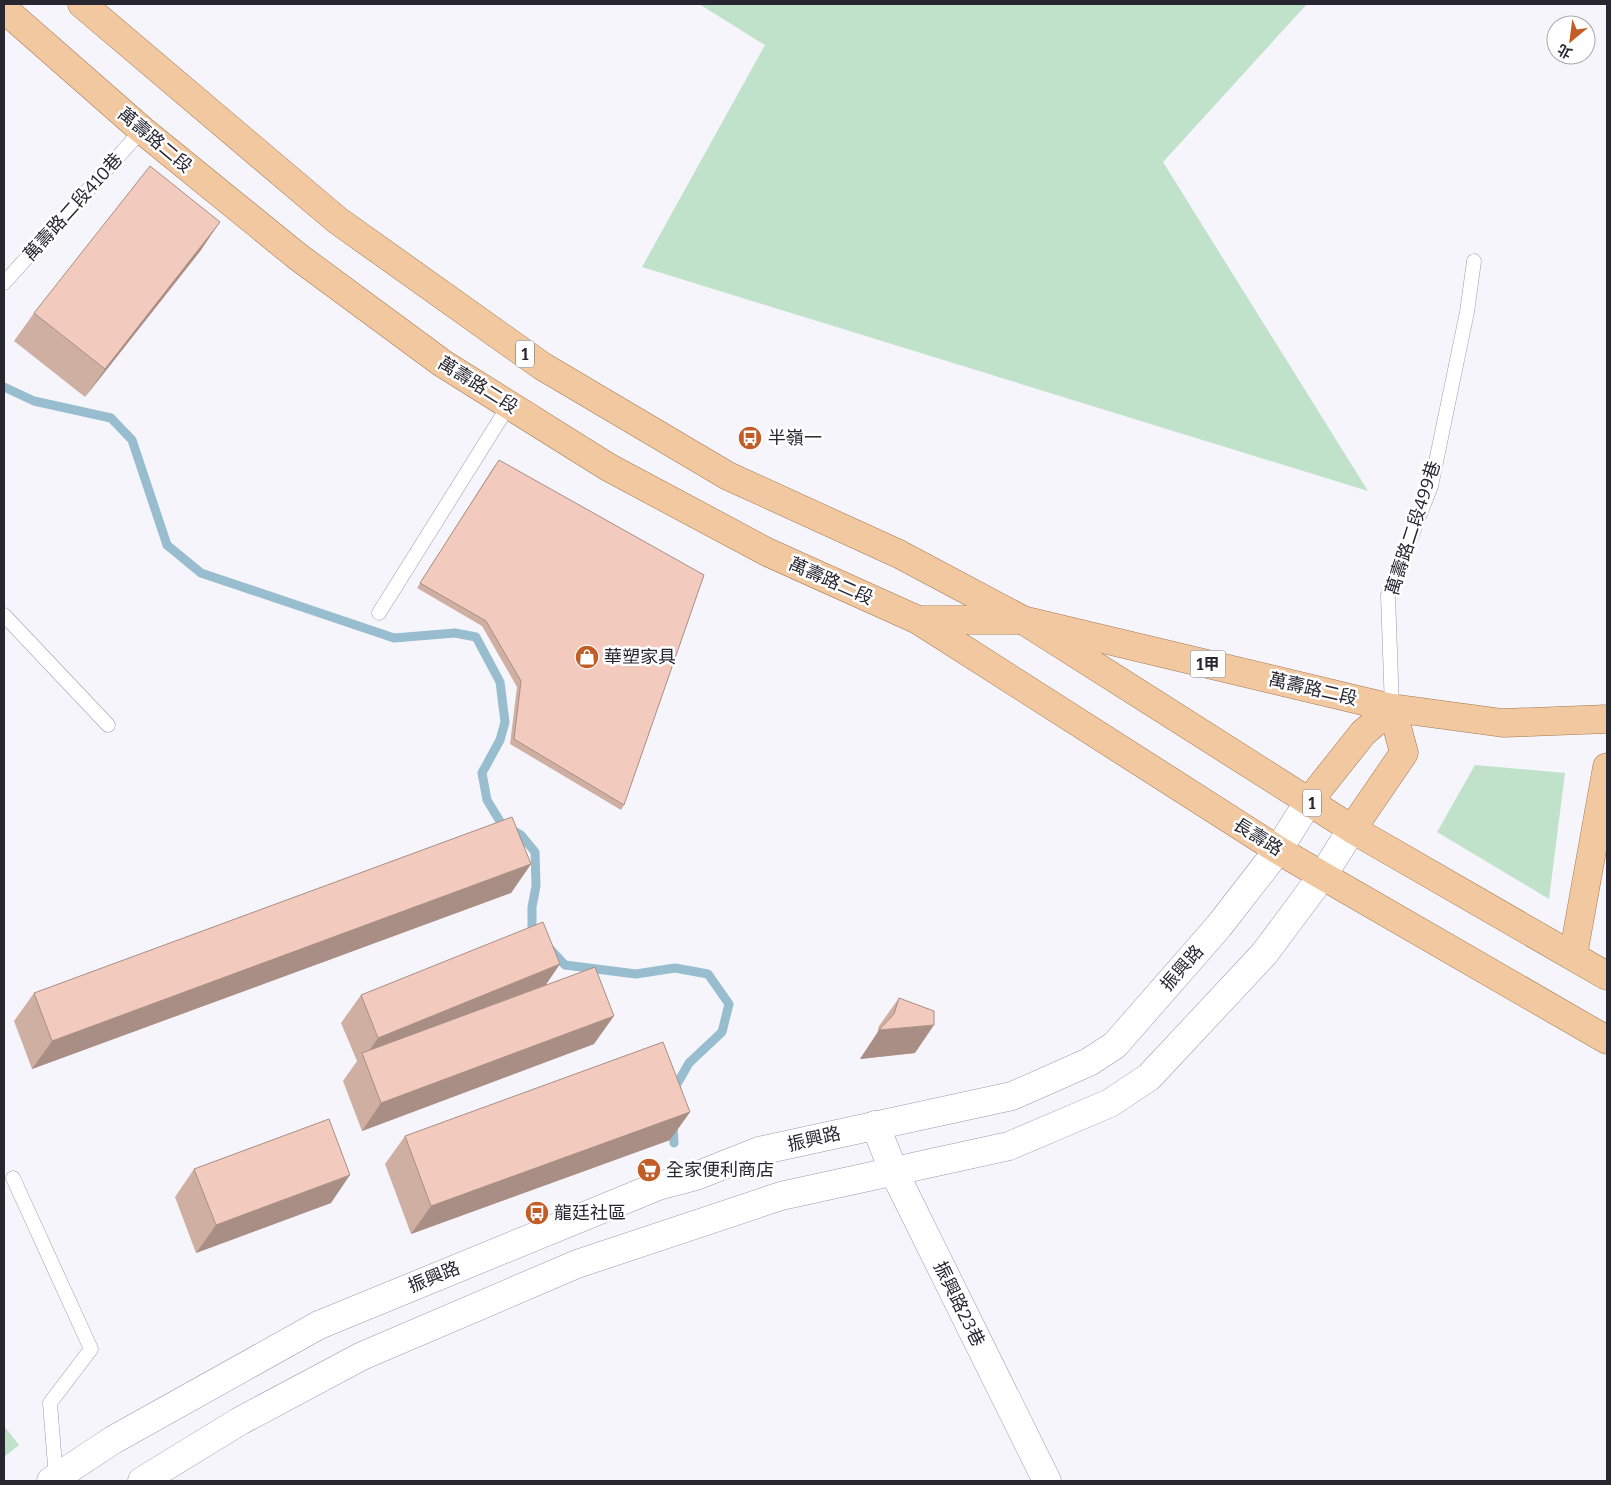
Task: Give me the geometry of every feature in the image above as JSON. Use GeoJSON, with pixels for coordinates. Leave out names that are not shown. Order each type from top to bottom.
{"type":"FeatureCollection","features":[{"type":"Feature","properties":{"kind":"main road","name":"萬壽路二段"},"geometry":{"type":"LineString","coordinates":[[82,4],[337,220],[542,366],[728,476],[899,554],[1023,620]]}},
{"type":"Feature","properties":{"kind":"main road","name":"萬壽路二段"},"geometry":{"type":"LineString","coordinates":[[4,10],[142,130],[296,256],[442,363],[608,467],[767,552],[918,620],[1023,620],[1392,708],[1503,723],[1607,719]]}},
{"type":"Feature","properties":{"kind":"main road","name":"長壽路"},"geometry":{"type":"LineString","coordinates":[[918,620],[1278,850],[1607,1040]]}},
{"type":"Feature","properties":{"kind":"main road","name":"1"},"geometry":{"type":"LineString","coordinates":[[1023,620],[1352,828],[1607,976]]}},
{"type":"Feature","properties":{"kind":"main road"},"geometry":{"type":"LineString","coordinates":[[1309,801],[1363,733],[1392,708],[1404,753],[1352,828]]}},
{"type":"Feature","properties":{"kind":"main road"},"geometry":{"type":"LineString","coordinates":[[1573,956],[1607,768]]}},
{"type":"Feature","properties":{"kind":"street","name":"振興路"},"geometry":{"type":"LineString","coordinates":[[53,1480],[114,1440],[320,1325],[658,1186],[696,1176],[759,1151],[1012,1096],[1089,1062],[1115,1046],[1219,926],[1278,850],[1309,801]]}},
{"type":"Feature","properties":{"kind":"street"},"geometry":{"type":"LineString","coordinates":[[142,1481],[240,1421],[362,1356],[576,1264],[781,1196],[1009,1146],[1110,1103],[1149,1077],[1264,954],[1323,875],[1352,828]]}},
{"type":"Feature","properties":{"kind":"street","name":"振興路23巷"},"geometry":{"type":"LineString","coordinates":[[875,1125],[894,1172],[1047,1481]]}},
{"type":"Feature","properties":{"kind":"lane","name":"萬壽路二段410巷"},"geometry":{"type":"LineString","coordinates":[[4,284],[142,130]]}},
{"type":"Feature","properties":{"kind":"lane","name":"萬壽路二段499巷"},"geometry":{"type":"LineString","coordinates":[[1392,708],[1388,595],[1431,486],[1467,312],[1474,261]]}},
{"type":"Feature","properties":{"kind":"lane"},"geometry":{"type":"LineString","coordinates":[[378,612],[509,405]]}},
{"type":"Feature","properties":{"kind":"lane"},"geometry":{"type":"LineString","coordinates":[[4,615],[108,725]]}},
{"type":"Feature","properties":{"kind":"lane"},"geometry":{"type":"LineString","coordinates":[[13,1178],[91,1349],[50,1403],[53,1480]]}},
{"type":"Feature","properties":{"kind":"green space"},"geometry":{"type":"Polygon","coordinates":[[[699,4],[1307,4],[1163,162],[1368,491],[642,267],[765,45],[699,4]]]}},
{"type":"Feature","properties":{"kind":"green space"},"geometry":{"type":"Polygon","coordinates":[[[1475,765],[1565,773],[1549,899],[1437,832],[1475,765]]]}},
{"type":"Feature","properties":{"kind":"green space"},"geometry":{"type":"Polygon","coordinates":[[[4,1426],[19,1445],[4,1457],[4,1426]]]}},
{"type":"Feature","properties":{"kind":"building"},"geometry":{"type":"Polygon","coordinates":[[[150,166],[220,222],[105,369],[34,313],[150,166]]]}},
{"type":"Feature","properties":{"kind":"building","name":"華塑家具"},"geometry":{"type":"Polygon","coordinates":[[[499,460],[704,575],[624,805],[514,739],[521,681],[486,621],[420,583],[499,460]]]}},
{"type":"Feature","properties":{"kind":"building"},"geometry":{"type":"Polygon","coordinates":[[[512,817],[531,864],[52,1041],[34,993],[512,817]]]}},
{"type":"Feature","properties":{"kind":"building"},"geometry":{"type":"Polygon","coordinates":[[[543,922],[560,964],[378,1038],[361,995],[543,922]]]}},
{"type":"Feature","properties":{"kind":"building"},"geometry":{"type":"Polygon","coordinates":[[[595,967],[614,1016],[381,1103],[362,1053],[595,967]]]}},
{"type":"Feature","properties":{"kind":"building"},"geometry":{"type":"Polygon","coordinates":[[[899,998],[934,1011],[934,1025],[879,1030],[894,1014],[899,998]]]}},
{"type":"Feature","properties":{"kind":"building"},"geometry":{"type":"Polygon","coordinates":[[[663,1042],[690,1112],[431,1206],[405,1136],[663,1042]]]}},
{"type":"Feature","properties":{"kind":"building"},"geometry":{"type":"Polygon","coordinates":[[[329,1119],[350,1175],[216,1225],[194,1169],[329,1119]]]}},
{"type":"Feature","properties":{"kind":"waterway"},"geometry":{"type":"LineString","coordinates":[[4,387],[34,401],[111,418],[132,440],[167,545],[201,573],[394,638],[455,633],[476,637],[500,682],[505,722],[500,740],[482,773],[487,800],[501,823],[521,835],[535,852],[536,886],[532,907],[532,929],[538,935]]}},
{"type":"Feature","properties":{"kind":"waterway"},"geometry":{"type":"LineString","coordinates":[[550,949],[565,965],[636,974],[675,968],[708,974],[729,1004],[722,1032],[689,1063],[673,1091]]}},
{"type":"Feature","properties":{"kind":"waterway"},"geometry":{"type":"LineString","coordinates":[[673,1126],[674,1143]]}},
{"type":"Feature","properties":{"kind":"place","name":"半嶺一"},"geometry":{"type":"Point","coordinates":[750,438]}},
{"type":"Feature","properties":{"kind":"place","name":"華塑家具"},"geometry":{"type":"Point","coordinates":[587,657]}},
{"type":"Feature","properties":{"kind":"place","name":"全家便利商店"},"geometry":{"type":"Point","coordinates":[649,1170]}},
{"type":"Feature","properties":{"kind":"place","name":"龍廷社區"},"geometry":{"type":"Point","coordinates":[537,1213]}}]}
